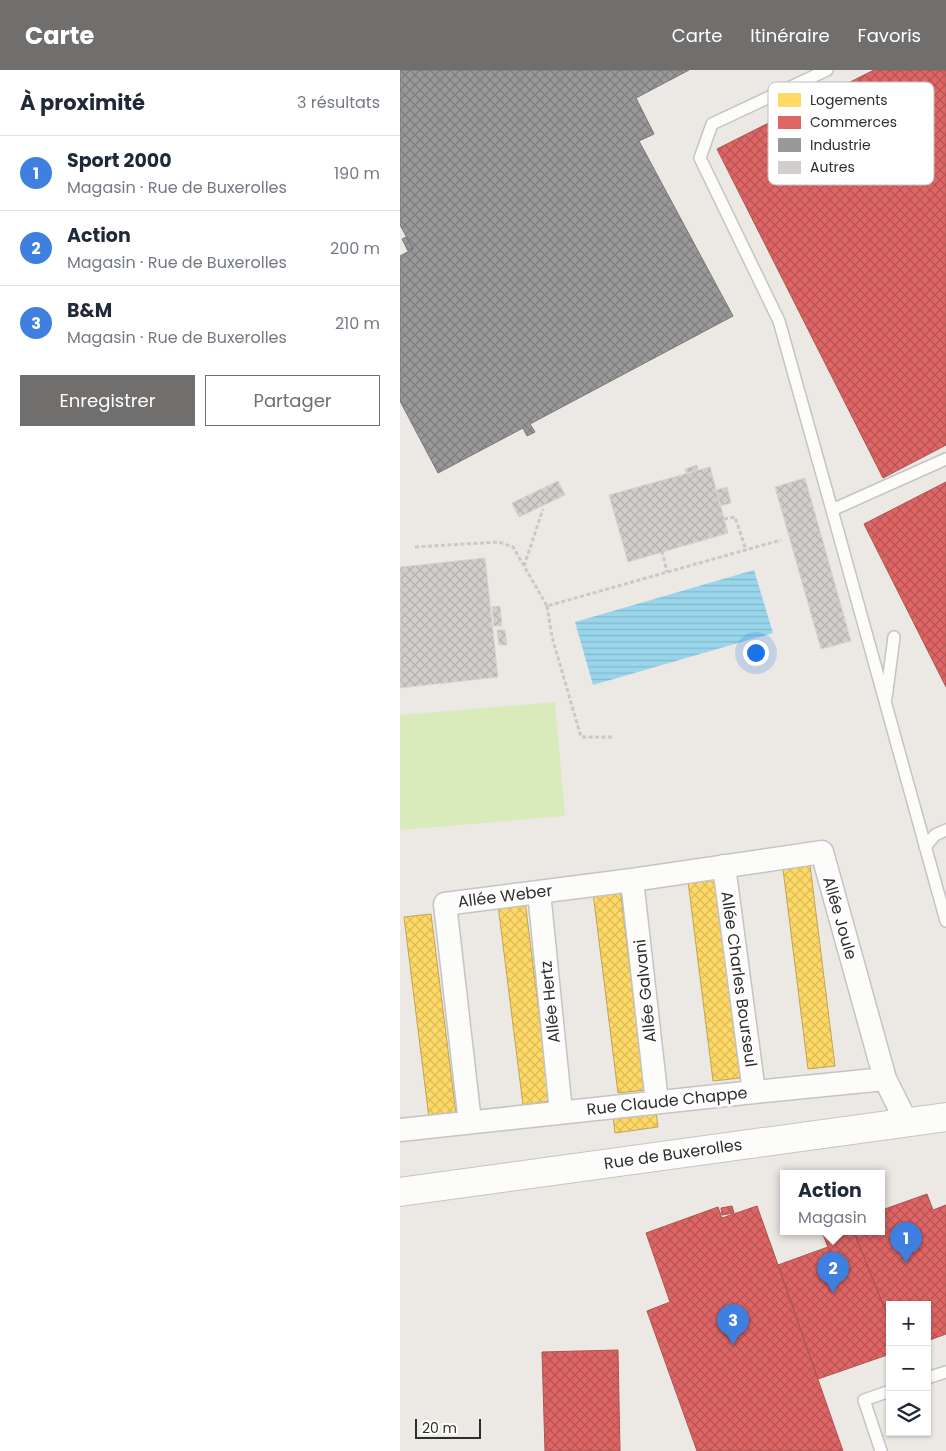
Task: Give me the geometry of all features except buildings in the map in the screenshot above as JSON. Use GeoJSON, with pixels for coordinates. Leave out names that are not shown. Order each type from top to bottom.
{"type":"FeatureCollection","features":[{"type":"Feature","properties":{"kind":"street","name":"Allée Joule"},"geometry":{"type":"LineString","coordinates":[[724,866],[822,852],[885,1079]]}},
{"type":"Feature","properties":{"kind":"street","name":"Allée Weber"},"geometry":{"type":"LineString","coordinates":[[470,1122],[445,904],[724,866]]}},
{"type":"Feature","properties":{"kind":"street","name":"Allée Charles Bourseul"},"geometry":{"type":"LineString","coordinates":[[724,866],[754,1092]]}},
{"type":"Feature","properties":{"kind":"street","name":"Allée Galvani"},"geometry":{"type":"LineString","coordinates":[[632,880],[657,1102]]}},
{"type":"Feature","properties":{"kind":"street","name":"Allée Hertz"},"geometry":{"type":"LineString","coordinates":[[539,892],[561,1112]]}},
{"type":"Feature","properties":{"kind":"street","name":"Rue Claude Chappe"},"geometry":{"type":"LineString","coordinates":[[400,1130],[885,1079]]}},
{"type":"Feature","properties":{"kind":"street"},"geometry":{"type":"LineString","coordinates":[[885,1079],[907,1123]]}},
{"type":"Feature","properties":{"kind":"street","name":"Rue de Buxerolles"},"geometry":{"type":"LineString","coordinates":[[400,1192],[946,1117]]}},
{"type":"Feature","properties":{"kind":"lane"},"geometry":{"type":"LineString","coordinates":[[801,82],[827,70]]}},
{"type":"Feature","properties":{"kind":"lane"},"geometry":{"type":"LineString","coordinates":[[768,98],[712,124],[700,158],[779,321],[946,921]]}},
{"type":"Feature","properties":{"kind":"lane"},"geometry":{"type":"LineString","coordinates":[[832,510],[946,459]]}},
{"type":"Feature","properties":{"kind":"lane"},"geometry":{"type":"LineString","coordinates":[[885,703],[894,637]]}},
{"type":"Feature","properties":{"kind":"lane"},"geometry":{"type":"LineString","coordinates":[[925,847],[935,835],[946,830]]}},
{"type":"Feature","properties":{"kind":"lane"},"geometry":{"type":"LineString","coordinates":[[931,1377],[946,1372]]}},
{"type":"Feature","properties":{"kind":"lane"},"geometry":{"type":"LineString","coordinates":[[881,1451],[864,1400],[886,1392]]}},
{"type":"Feature","properties":{"kind":"path"},"geometry":{"type":"LineString","coordinates":[[524,566],[543,509]]}},
{"type":"Feature","properties":{"kind":"path"},"geometry":{"type":"LineString","coordinates":[[724,519],[735,517],[746,550]]}},
{"type":"Feature","properties":{"kind":"path"},"geometry":{"type":"LineString","coordinates":[[547,606],[781,540]]}},
{"type":"Feature","properties":{"kind":"path"},"geometry":{"type":"LineString","coordinates":[[415,547],[499,542],[513,547],[547,606],[552,637],[581,737],[614,737]]}},
{"type":"Feature","properties":{"kind":"path"},"geometry":{"type":"LineString","coordinates":[[662,551],[667,572]]}},
{"type":"Feature","properties":{"kind":"green space"},"geometry":{"type":"Polygon","coordinates":[[[555,702],[565,816],[400,830],[400,715],[555,702]]]}},
{"type":"Feature","properties":{"kind":"water"},"geometry":{"type":"Polygon","coordinates":[[[754,570],[773,633],[593,685],[575,622],[754,570]]]}},
{"type":"Feature","properties":{"kind":"place","name":"Sport 2000"},"geometry":{"type":"Point","coordinates":[906,1263]}},
{"type":"Feature","properties":{"kind":"place","name":"Action"},"geometry":{"type":"Point","coordinates":[833,1293]}},
{"type":"Feature","properties":{"kind":"place","name":"B&M"},"geometry":{"type":"Point","coordinates":[733,1345]}}]}
